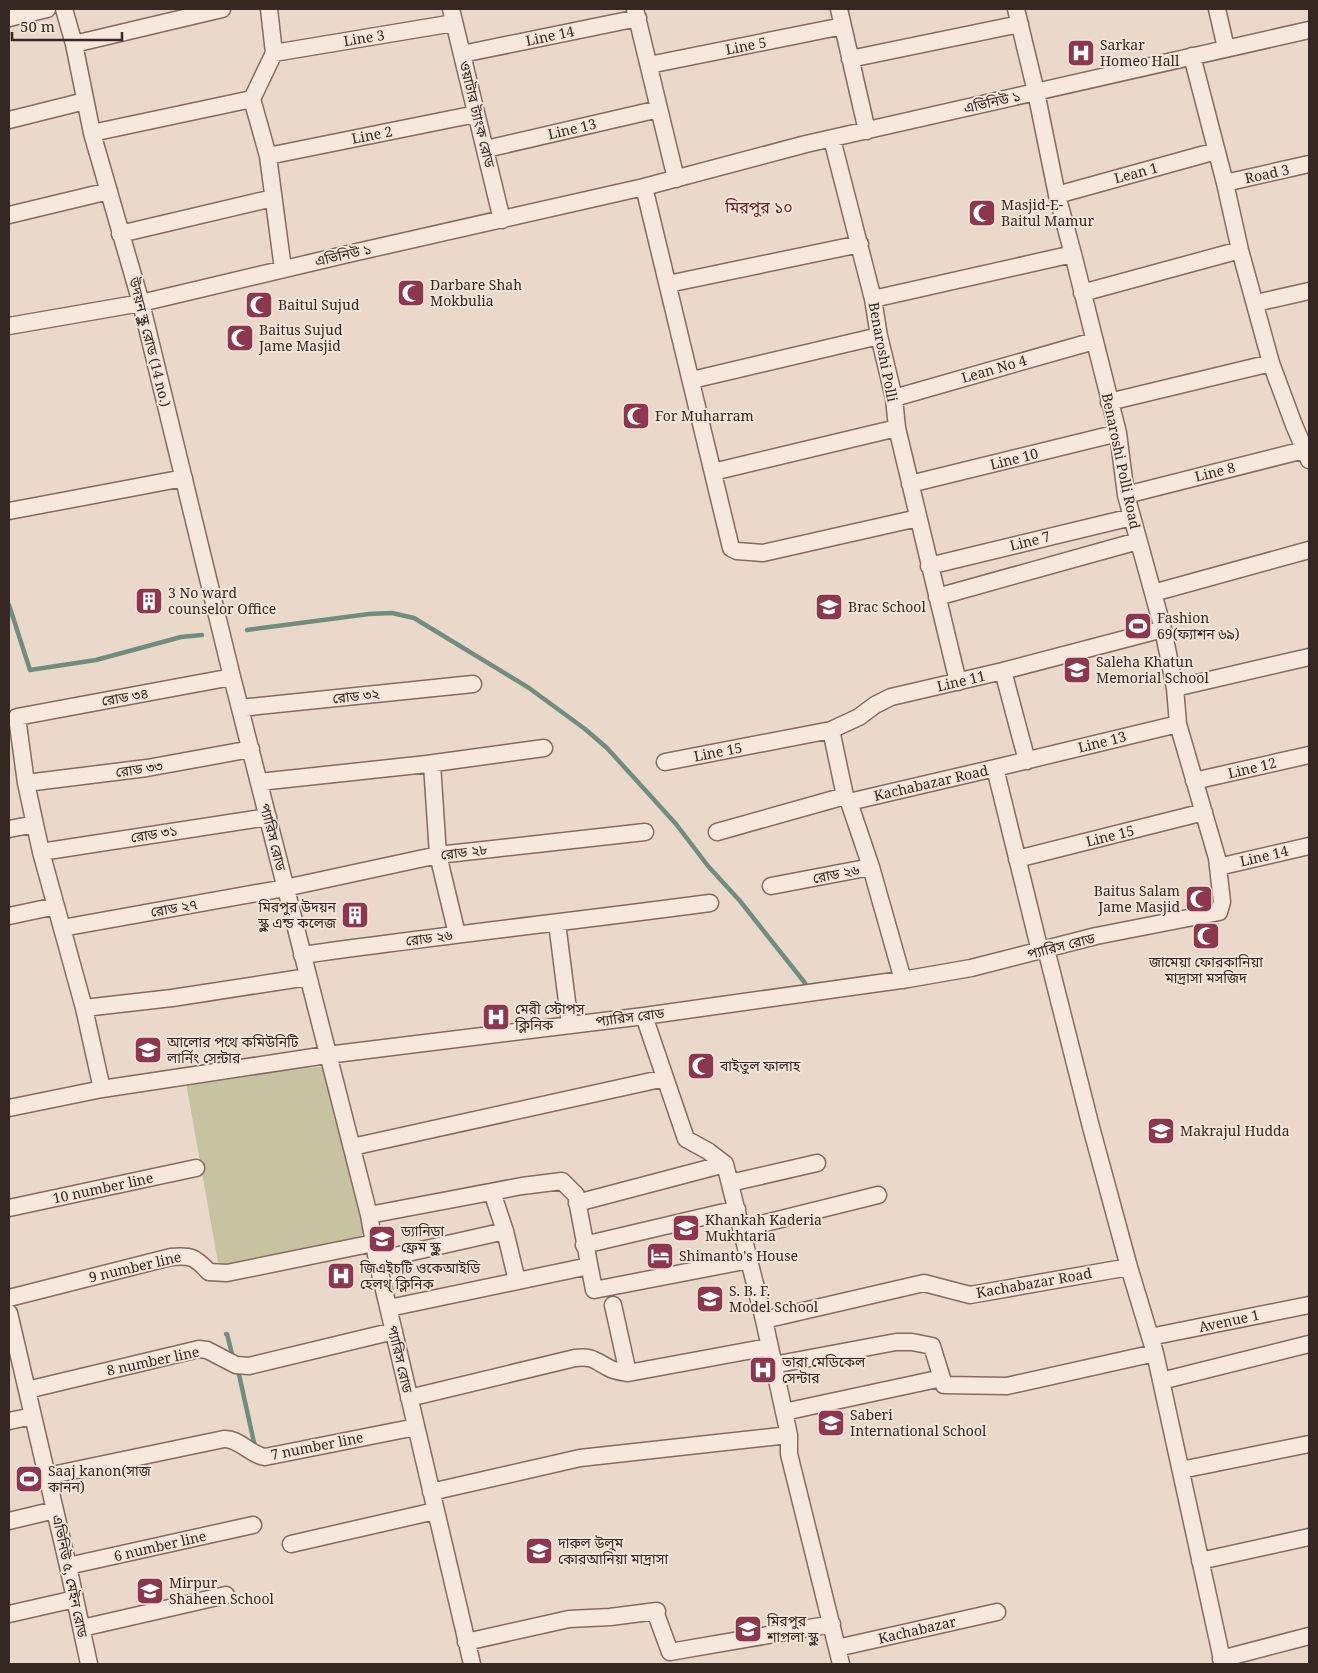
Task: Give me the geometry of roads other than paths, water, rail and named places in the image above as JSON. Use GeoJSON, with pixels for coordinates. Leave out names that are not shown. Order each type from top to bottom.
{"type":"FeatureCollection","features":[{"type":"Feature","properties":{"kind":"street"},"geometry":{"type":"LineString","coordinates":[[9,18],[47,9]]}},
{"type":"Feature","properties":{"kind":"street","name":"উদয়ন স্কুল রোড (14 no.)"},"geometry":{"type":"LineString","coordinates":[[64,9],[74,44],[92,133],[141,303],[232,677]]}},
{"type":"Feature","properties":{"kind":"street"},"geometry":{"type":"LineString","coordinates":[[74,44],[222,9]]}},
{"type":"Feature","properties":{"kind":"street"},"geometry":{"type":"LineString","coordinates":[[270,9],[274,53],[252,99],[268,156],[283,269]]}},
{"type":"Feature","properties":{"kind":"street"},"geometry":{"type":"LineString","coordinates":[[839,9],[866,131]]}},
{"type":"Feature","properties":{"kind":"street"},"geometry":{"type":"LineString","coordinates":[[1218,9],[1226,48]]}},
{"type":"Feature","properties":{"kind":"street"},"geometry":{"type":"LineString","coordinates":[[636,13],[676,179]]}},
{"type":"Feature","properties":{"kind":"street","name":"Line 14"},"geometry":{"type":"LineString","coordinates":[[462,54],[636,13]]}},
{"type":"Feature","properties":{"kind":"street","name":"Line 3"},"geometry":{"type":"LineString","coordinates":[[274,53],[453,16]]}},
{"type":"Feature","properties":{"kind":"street","name":"ওয়াটার ট্যাংক রোড"},"geometry":{"type":"LineString","coordinates":[[453,16],[502,220]]}},
{"type":"Feature","properties":{"kind":"street"},"geometry":{"type":"LineString","coordinates":[[850,59],[1018,16]]}},
{"type":"Feature","properties":{"kind":"street","name":"Benaroshi Polli Road"},"geometry":{"type":"LineString","coordinates":[[1018,16],[1057,194],[1118,433],[1126,495],[1163,629],[1175,688],[1178,724],[1218,858],[1222,902],[1219,912]]}},
{"type":"Feature","properties":{"kind":"street","name":"Line 5"},"geometry":{"type":"LineString","coordinates":[[649,65],[843,26]]}},
{"type":"Feature","properties":{"kind":"street","name":"এভিনিউ ১"},"geometry":{"type":"LineString","coordinates":[[9,326],[141,303],[644,187],[866,131],[1309,30]]}},
{"type":"Feature","properties":{"kind":"street"},"geometry":{"type":"LineString","coordinates":[[1192,56],[1226,183],[1240,250],[1271,363],[1301,423],[1307,455]]}},
{"type":"Feature","properties":{"kind":"street"},"geometry":{"type":"LineString","coordinates":[[92,133],[252,99]]}},
{"type":"Feature","properties":{"kind":"street"},"geometry":{"type":"LineString","coordinates":[[9,120],[84,101]]}},
{"type":"Feature","properties":{"kind":"street","name":"Line 13"},"geometry":{"type":"LineString","coordinates":[[486,149],[659,109]]}},
{"type":"Feature","properties":{"kind":"street","name":"Line 2"},"geometry":{"type":"LineString","coordinates":[[268,156],[476,114]]}},
{"type":"Feature","properties":{"kind":"street","name":"Benaroshi Polli"},"geometry":{"type":"LineString","coordinates":[[832,139],[873,299],[879,336],[894,398],[896,428],[958,682]]}},
{"type":"Feature","properties":{"kind":"street","name":"Lean 1"},"geometry":{"type":"LineString","coordinates":[[1057,194],[1216,151]]}},
{"type":"Feature","properties":{"kind":"street","name":"Road 3"},"geometry":{"type":"LineString","coordinates":[[1226,183],[1309,164]]}},
{"type":"Feature","properties":{"kind":"street"},"geometry":{"type":"LineString","coordinates":[[644,187],[731,548],[737,551],[763,553],[918,518]]}},
{"type":"Feature","properties":{"kind":"street"},"geometry":{"type":"LineString","coordinates":[[9,215],[109,191]]}},
{"type":"Feature","properties":{"kind":"street"},"geometry":{"type":"LineString","coordinates":[[120,234],[273,198]]}},
{"type":"Feature","properties":{"kind":"street"},"geometry":{"type":"LineString","coordinates":[[668,284],[860,244]]}},
{"type":"Feature","properties":{"kind":"street"},"geometry":{"type":"LineString","coordinates":[[1082,293],[1240,250]]}},
{"type":"Feature","properties":{"kind":"street"},"geometry":{"type":"LineString","coordinates":[[873,299],[1073,254]]}},
{"type":"Feature","properties":{"kind":"street"},"geometry":{"type":"LineString","coordinates":[[1256,303],[1309,291]]}},
{"type":"Feature","properties":{"kind":"street"},"geometry":{"type":"LineString","coordinates":[[692,380],[879,336]]}},
{"type":"Feature","properties":{"kind":"street","name":"Lean No 4"},"geometry":{"type":"LineString","coordinates":[[894,398],[1094,341]]}},
{"type":"Feature","properties":{"kind":"street"},"geometry":{"type":"LineString","coordinates":[[1109,402],[1271,363]]}},
{"type":"Feature","properties":{"kind":"street"},"geometry":{"type":"LineString","coordinates":[[714,472],[896,428]]}},
{"type":"Feature","properties":{"kind":"street","name":"Line 10"},"geometry":{"type":"LineString","coordinates":[[910,484],[1118,433]]}},
{"type":"Feature","properties":{"kind":"street","name":"Line 8"},"geometry":{"type":"LineString","coordinates":[[1126,495],[1307,455]]}},
{"type":"Feature","properties":{"kind":"street"},"geometry":{"type":"LineString","coordinates":[[9,511],[184,478]]}},
{"type":"Feature","properties":{"kind":"street","name":"Line 7"},"geometry":{"type":"LineString","coordinates":[[929,566],[1132,517]]}},
{"type":"Feature","properties":{"kind":"street"},"geometry":{"type":"LineString","coordinates":[[937,597],[1138,541]]}},
{"type":"Feature","properties":{"kind":"street"},"geometry":{"type":"LineString","coordinates":[[1153,593],[1309,550]]}},
{"type":"Feature","properties":{"kind":"street","name":"Line 11"},"geometry":{"type":"LineString","coordinates":[[831,730],[891,697],[1003,671],[1163,629]]}},
{"type":"Feature","properties":{"kind":"street"},"geometry":{"type":"LineString","coordinates":[[1175,688],[1309,657]]}},
{"type":"Feature","properties":{"kind":"street"},"geometry":{"type":"LineString","coordinates":[[1003,671],[1027,761]]}},
{"type":"Feature","properties":{"kind":"street","name":"প্যারিস রোড"},"geometry":{"type":"LineString","coordinates":[[232,677],[369,1215],[388,1308],[472,1664]]}},
{"type":"Feature","properties":{"kind":"street","name":"রোড ৩৪"},"geometry":{"type":"LineString","coordinates":[[26,782],[17,717],[232,677]]}},
{"type":"Feature","properties":{"kind":"street","name":"রোড ৩২"},"geometry":{"type":"LineString","coordinates":[[240,708],[473,684]]}},
{"type":"Feature","properties":{"kind":"street","name":"Line 13"},"geometry":{"type":"LineString","coordinates":[[995,768],[1178,724]]}},
{"type":"Feature","properties":{"kind":"street"},"geometry":{"type":"LineString","coordinates":[[831,730],[847,799],[871,867],[903,980]]}},
{"type":"Feature","properties":{"kind":"street","name":"Line 15"},"geometry":{"type":"LineString","coordinates":[[664,762],[831,730]]}},
{"type":"Feature","properties":{"kind":"street"},"geometry":{"type":"LineString","coordinates":[[259,782],[432,764],[544,748]]}},
{"type":"Feature","properties":{"kind":"street","name":"রোড ৩৩"},"geometry":{"type":"LineString","coordinates":[[26,782],[147,768],[250,749]]}},
{"type":"Feature","properties":{"kind":"street","name":"Line 12"},"geometry":{"type":"LineString","coordinates":[[1194,781],[1309,754]]}},
{"type":"Feature","properties":{"kind":"street"},"geometry":{"type":"LineString","coordinates":[[432,764],[438,855],[457,934]]}},
{"type":"Feature","properties":{"kind":"street","name":"Kachabazar Road"},"geometry":{"type":"LineString","coordinates":[[718,832],[847,799],[995,768],[1017,860],[1129,1267],[1155,1353],[1222,1661],[1309,1636]]}},
{"type":"Feature","properties":{"kind":"street"},"geometry":{"type":"LineString","coordinates":[[26,782],[41,852],[84,1008],[102,1089]]}},
{"type":"Feature","properties":{"kind":"street","name":"Line 15"},"geometry":{"type":"LineString","coordinates":[[1017,860],[1204,812]]}},
{"type":"Feature","properties":{"kind":"street","name":"রোড ৩১"},"geometry":{"type":"LineString","coordinates":[[41,852],[268,817]]}},
{"type":"Feature","properties":{"kind":"street"},"geometry":{"type":"LineString","coordinates":[[9,829],[35,824]]}},
{"type":"Feature","properties":{"kind":"street","name":"রোড ২৮"},"geometry":{"type":"LineString","coordinates":[[286,888],[438,855],[645,832]]}},
{"type":"Feature","properties":{"kind":"street","name":"Line 14"},"geometry":{"type":"LineString","coordinates":[[1218,867],[1309,846]]}},
{"type":"Feature","properties":{"kind":"street","name":"রোড ২৬"},"geometry":{"type":"LineString","coordinates":[[771,886],[871,867]]}},
{"type":"Feature","properties":{"kind":"street","name":"রোড ২৭"},"geometry":{"type":"LineString","coordinates":[[62,928],[286,888]]}},
{"type":"Feature","properties":{"kind":"street","name":"রোড ২৬"},"geometry":{"type":"LineString","coordinates":[[302,955],[710,903]]}},
{"type":"Feature","properties":{"kind":"street"},"geometry":{"type":"LineString","coordinates":[[9,916],[56,906]]}},
{"type":"Feature","properties":{"kind":"street","name":"প্যারিস রোড"},"geometry":{"type":"LineString","coordinates":[[9,1108],[102,1089],[327,1055],[644,1016],[903,980],[972,968],[1096,936],[1219,912]]}},
{"type":"Feature","properties":{"kind":"street"},"geometry":{"type":"LineString","coordinates":[[557,923],[570,1025]]}},
{"type":"Feature","properties":{"kind":"street"},"geometry":{"type":"LineString","coordinates":[[84,1008],[172,998],[308,977]]}},
{"type":"Feature","properties":{"kind":"street"},"geometry":{"type":"LineString","coordinates":[[644,1016],[686,1139],[725,1164],[764,1320],[789,1435],[789,1454],[841,1664]]}},
{"type":"Feature","properties":{"kind":"street"},"geometry":{"type":"LineString","coordinates":[[352,1147],[666,1078]]}},
{"type":"Feature","properties":{"kind":"street"},"geometry":{"type":"LineString","coordinates":[[730,1183],[817,1163]]}},
{"type":"Feature","properties":{"kind":"street"},"geometry":{"type":"LineString","coordinates":[[577,1203],[725,1164]]}},
{"type":"Feature","properties":{"kind":"street","name":"10 number line"},"geometry":{"type":"LineString","coordinates":[[9,1208],[196,1168]]}},
{"type":"Feature","properties":{"kind":"street"},"geometry":{"type":"LineString","coordinates":[[369,1215],[562,1180],[576,1195],[584,1246],[594,1290],[749,1260]]}},
{"type":"Feature","properties":{"kind":"street"},"geometry":{"type":"LineString","coordinates":[[492,1192],[505,1231],[517,1281]]}},
{"type":"Feature","properties":{"kind":"street"},"geometry":{"type":"LineString","coordinates":[[741,1229],[878,1195]]}},
{"type":"Feature","properties":{"kind":"street"},"geometry":{"type":"LineString","coordinates":[[584,1246],[737,1209]]}},
{"type":"Feature","properties":{"kind":"street"},"geometry":{"type":"LineString","coordinates":[[377,1260],[505,1231]]}},
{"type":"Feature","properties":{"kind":"street","name":"9 number line"},"geometry":{"type":"LineString","coordinates":[[9,1298],[187,1255],[197,1259],[209,1272],[227,1272],[374,1243]]}},
{"type":"Feature","properties":{"kind":"street"},"geometry":{"type":"LineString","coordinates":[[388,1308],[588,1266]]}},
{"type":"Feature","properties":{"kind":"street","name":"Kachabazar Road"},"geometry":{"type":"LineString","coordinates":[[764,1320],[924,1284],[970,1295],[1129,1267]]}},
{"type":"Feature","properties":{"kind":"street","name":"Avenue 1"},"geometry":{"type":"LineString","coordinates":[[1150,1337],[1309,1304]]}},
{"type":"Feature","properties":{"kind":"street"},"geometry":{"type":"LineString","coordinates":[[612,1305],[628,1373]]}},
{"type":"Feature","properties":{"kind":"street","name":"এভিনিউ ৫, মেইন রোড"},"geometry":{"type":"LineString","coordinates":[[9,1319],[68,1566],[89,1664]]}},
{"type":"Feature","properties":{"kind":"street","name":"8 number line"},"geometry":{"type":"LineString","coordinates":[[27,1390],[199,1349],[207,1350],[236,1365],[249,1366],[394,1331]]}},
{"type":"Feature","properties":{"kind":"street"},"geometry":{"type":"LineString","coordinates":[[773,1365],[896,1342],[912,1342],[932,1346],[944,1385],[1007,1386],[1155,1353]]}},
{"type":"Feature","properties":{"kind":"street"},"geometry":{"type":"LineString","coordinates":[[1161,1381],[1309,1344]]}},
{"type":"Feature","properties":{"kind":"street"},"geometry":{"type":"LineString","coordinates":[[409,1398],[586,1357],[596,1359],[610,1369],[628,1373],[769,1347]]}},
{"type":"Feature","properties":{"kind":"street"},"geometry":{"type":"LineString","coordinates":[[784,1412],[942,1378]]}},
{"type":"Feature","properties":{"kind":"street"},"geometry":{"type":"LineString","coordinates":[[9,1421],[33,1416]]}},
{"type":"Feature","properties":{"kind":"street","name":"7 number line"},"geometry":{"type":"LineString","coordinates":[[47,1476],[224,1439],[234,1441],[254,1454],[266,1457],[416,1427]]}},
{"type":"Feature","properties":{"kind":"street"},"geometry":{"type":"LineString","coordinates":[[431,1492],[580,1458],[789,1435]]}},
{"type":"Feature","properties":{"kind":"street"},"geometry":{"type":"LineString","coordinates":[[1181,1470],[1309,1444]]}},
{"type":"Feature","properties":{"kind":"street"},"geometry":{"type":"LineString","coordinates":[[9,1521],[55,1510]]}},
{"type":"Feature","properties":{"kind":"street"},"geometry":{"type":"LineString","coordinates":[[291,1544],[435,1510]]}},
{"type":"Feature","properties":{"kind":"street","name":"6 number line"},"geometry":{"type":"LineString","coordinates":[[68,1566],[253,1525]]}},
{"type":"Feature","properties":{"kind":"street"},"geometry":{"type":"LineString","coordinates":[[1200,1561],[1309,1537]]}},
{"type":"Feature","properties":{"kind":"street"},"geometry":{"type":"LineString","coordinates":[[82,1628],[226,1595]]}},
{"type":"Feature","properties":{"kind":"street"},"geometry":{"type":"LineString","coordinates":[[9,1614],[75,1599]]}},
{"type":"Feature","properties":{"kind":"street"},"geometry":{"type":"LineString","coordinates":[[466,1642],[569,1619],[610,1617],[657,1611],[656,1614],[670,1652],[832,1624]]}},
{"type":"Feature","properties":{"kind":"street","name":"Kachabazar"},"geometry":{"type":"LineString","coordinates":[[837,1648],[996,1612]]}},
{"type":"Feature","properties":{"kind":"waterway"},"geometry":{"type":"LineString","coordinates":[[9,605],[30,670],[96,660],[181,637],[202,635]]}},
{"type":"Feature","properties":{"kind":"waterway"},"geometry":{"type":"LineString","coordinates":[[247,630],[369,614],[392,613],[414,618],[529,688],[585,729],[607,748],[676,824],[708,866],[740,901],[805,983]]}},
{"type":"Feature","properties":{"kind":"waterway"},"geometry":{"type":"LineString","coordinates":[[226,1334],[233,1358]]}},
{"type":"Feature","properties":{"kind":"waterway"},"geometry":{"type":"LineString","coordinates":[[238,1370],[255,1447]]}},
{"type":"Feature","properties":{"kind":"place","name":"Sarkar Homeo Hall"},"geometry":{"type":"Point","coordinates":[1081,53]}},
{"type":"Feature","properties":{"kind":"place","name":"Masjid-E- Baitul Mamur"},"geometry":{"type":"Point","coordinates":[982,213]}},
{"type":"Feature","properties":{"kind":"place","name":"Darbare Shah Mokbulia"},"geometry":{"type":"Point","coordinates":[411,293]}},
{"type":"Feature","properties":{"kind":"place","name":"Baitul Sujud"},"geometry":{"type":"Point","coordinates":[259,305]}},
{"type":"Feature","properties":{"kind":"place","name":"Baitus Sujud Jame Masjid"},"geometry":{"type":"Point","coordinates":[240,338]}},
{"type":"Feature","properties":{"kind":"place","name":"For Muharram"},"geometry":{"type":"Point","coordinates":[636,416]}},
{"type":"Feature","properties":{"kind":"place","name":"3 No ward counselor Office"},"geometry":{"type":"Point","coordinates":[149,601]}},
{"type":"Feature","properties":{"kind":"place","name":"Brac School"},"geometry":{"type":"Point","coordinates":[829,607]}},
{"type":"Feature","properties":{"kind":"place","name":"Fashion 69(ফ্যাশন ৬৯)"},"geometry":{"type":"Point","coordinates":[1138,626]}},
{"type":"Feature","properties":{"kind":"place","name":"Saleha Khatun Memorial School"},"geometry":{"type":"Point","coordinates":[1077,670]}},
{"type":"Feature","properties":{"kind":"place","name":"Baitus Salam Jame Masjid"},"geometry":{"type":"Point","coordinates":[1199,899]}},
{"type":"Feature","properties":{"kind":"place","name":"মিরপুর উদয়ন স্কুল এন্ড কলেজ"},"geometry":{"type":"Point","coordinates":[355,915]}},
{"type":"Feature","properties":{"kind":"place","name":"জামেয়া ফোরকানিয়া মাদ্রাসা মসজিদ"},"geometry":{"type":"Point","coordinates":[1206,936]}},
{"type":"Feature","properties":{"kind":"place","name":"মেরী স্টোপস ক্লিনিক"},"geometry":{"type":"Point","coordinates":[496,1017]}},
{"type":"Feature","properties":{"kind":"place","name":"আলোর পথে কমিউনিটি লার্নিং সেন্টার"},"geometry":{"type":"Point","coordinates":[148,1050]}},
{"type":"Feature","properties":{"kind":"place","name":"বাইতুল ফালাহ"},"geometry":{"type":"Point","coordinates":[701,1066]}},
{"type":"Feature","properties":{"kind":"place","name":"Makrajul Hudda"},"geometry":{"type":"Point","coordinates":[1161,1131]}},
{"type":"Feature","properties":{"kind":"place","name":"Khankah Kaderia Mukhtaria"},"geometry":{"type":"Point","coordinates":[686,1228]}},
{"type":"Feature","properties":{"kind":"place","name":"ড্যানিডা ফ্রেম স্কুল"},"geometry":{"type":"Point","coordinates":[382,1239]}},
{"type":"Feature","properties":{"kind":"place","name":"Shimanto's House"},"geometry":{"type":"Point","coordinates":[660,1256]}},
{"type":"Feature","properties":{"kind":"place","name":"জিএইচটি ওকেআইডি হেলথ্ ক্লিনিক"},"geometry":{"type":"Point","coordinates":[341,1276]}},
{"type":"Feature","properties":{"kind":"place","name":"S. B. F. Model School"},"geometry":{"type":"Point","coordinates":[710,1299]}},
{"type":"Feature","properties":{"kind":"place","name":"তারা মেডিকেল সেন্টার"},"geometry":{"type":"Point","coordinates":[763,1370]}},
{"type":"Feature","properties":{"kind":"place","name":"Saberi International School"},"geometry":{"type":"Point","coordinates":[831,1423]}},
{"type":"Feature","properties":{"kind":"place","name":"Saaj kanon(সাজ কানন)"},"geometry":{"type":"Point","coordinates":[29,1479]}},
{"type":"Feature","properties":{"kind":"place","name":"দারুল উলুম কোরআনিয়া মাদ্রাসা"},"geometry":{"type":"Point","coordinates":[539,1551]}},
{"type":"Feature","properties":{"kind":"place","name":"Mirpur Shaheen School"},"geometry":{"type":"Point","coordinates":[150,1591]}},
{"type":"Feature","properties":{"kind":"place","name":"মিরপুর শাপলা স্কুল"},"geometry":{"type":"Point","coordinates":[748,1629]}},
{"type":"Feature","properties":{"kind":"district","name":"মিরপুর ১০"},"geometry":{"type":"Point","coordinates":[759,207]}}]}
